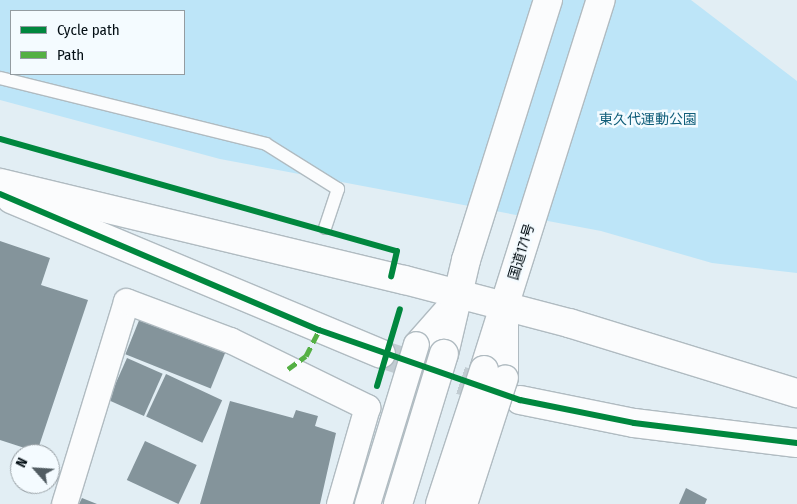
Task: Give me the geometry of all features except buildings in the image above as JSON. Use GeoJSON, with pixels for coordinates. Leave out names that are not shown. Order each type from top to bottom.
{"type":"FeatureCollection","features":[{"type":"Feature","properties":{"kind":"main road"},"geometry":{"type":"LineString","coordinates":[[398,504],[444,354],[460,294],[466,260],[548,0]]}},
{"type":"Feature","properties":{"kind":"main road","name":"国道171号"},"geometry":{"type":"LineString","coordinates":[[440,504],[495,373],[505,306],[602,0]]}},
{"type":"Feature","properties":{"kind":"main road"},"geometry":{"type":"LineString","coordinates":[[0,183],[460,294],[797,393]]}},
{"type":"Feature","properties":{"kind":"main road"},"geometry":{"type":"LineString","coordinates":[[0,194],[381,354]]}},
{"type":"Feature","properties":{"kind":"main road"},"geometry":{"type":"LineString","coordinates":[[520,400],[634,423],[797,443]]}},
{"type":"Feature","properties":{"kind":"street"},"geometry":{"type":"LineString","coordinates":[[367,504],[416,344],[460,294]]}},
{"type":"Feature","properties":{"kind":"street"},"geometry":{"type":"LineString","coordinates":[[64,504],[126,301],[230,340],[367,407],[339,504]]}},
{"type":"Feature","properties":{"kind":"street"},"geometry":{"type":"LineString","coordinates":[[464,504],[495,373]]}},
{"type":"Feature","properties":{"kind":"lane"},"geometry":{"type":"LineString","coordinates":[[0,78],[266,144],[338,189],[325,228]]}},
{"type":"Feature","properties":{"kind":"green space","name":"東久代運動公園"},"geometry":{"type":"Polygon","coordinates":[[[0,0],[691,0],[797,81],[797,273],[712,263],[601,231],[220,159],[0,100],[0,0]]]}},
{"type":"Feature","properties":{"kind":"tunnel"},"geometry":{"type":"LineString","coordinates":[[381,354],[502,394]]}},
{"type":"Feature","properties":{"kind":"marked path"},"geometry":{"type":"LineString","coordinates":[[288,369],[306,356],[319,330]]}},
{"type":"Feature","properties":{"kind":"cycle path"},"geometry":{"type":"LineString","coordinates":[[0,139],[397,251],[391,276]]}},
{"type":"Feature","properties":{"kind":"cycle path"},"geometry":{"type":"LineString","coordinates":[[0,194],[319,330],[520,400],[634,423],[797,443]]}},
{"type":"Feature","properties":{"kind":"cycle path"},"geometry":{"type":"LineString","coordinates":[[377,386],[400,309]]}}]}
